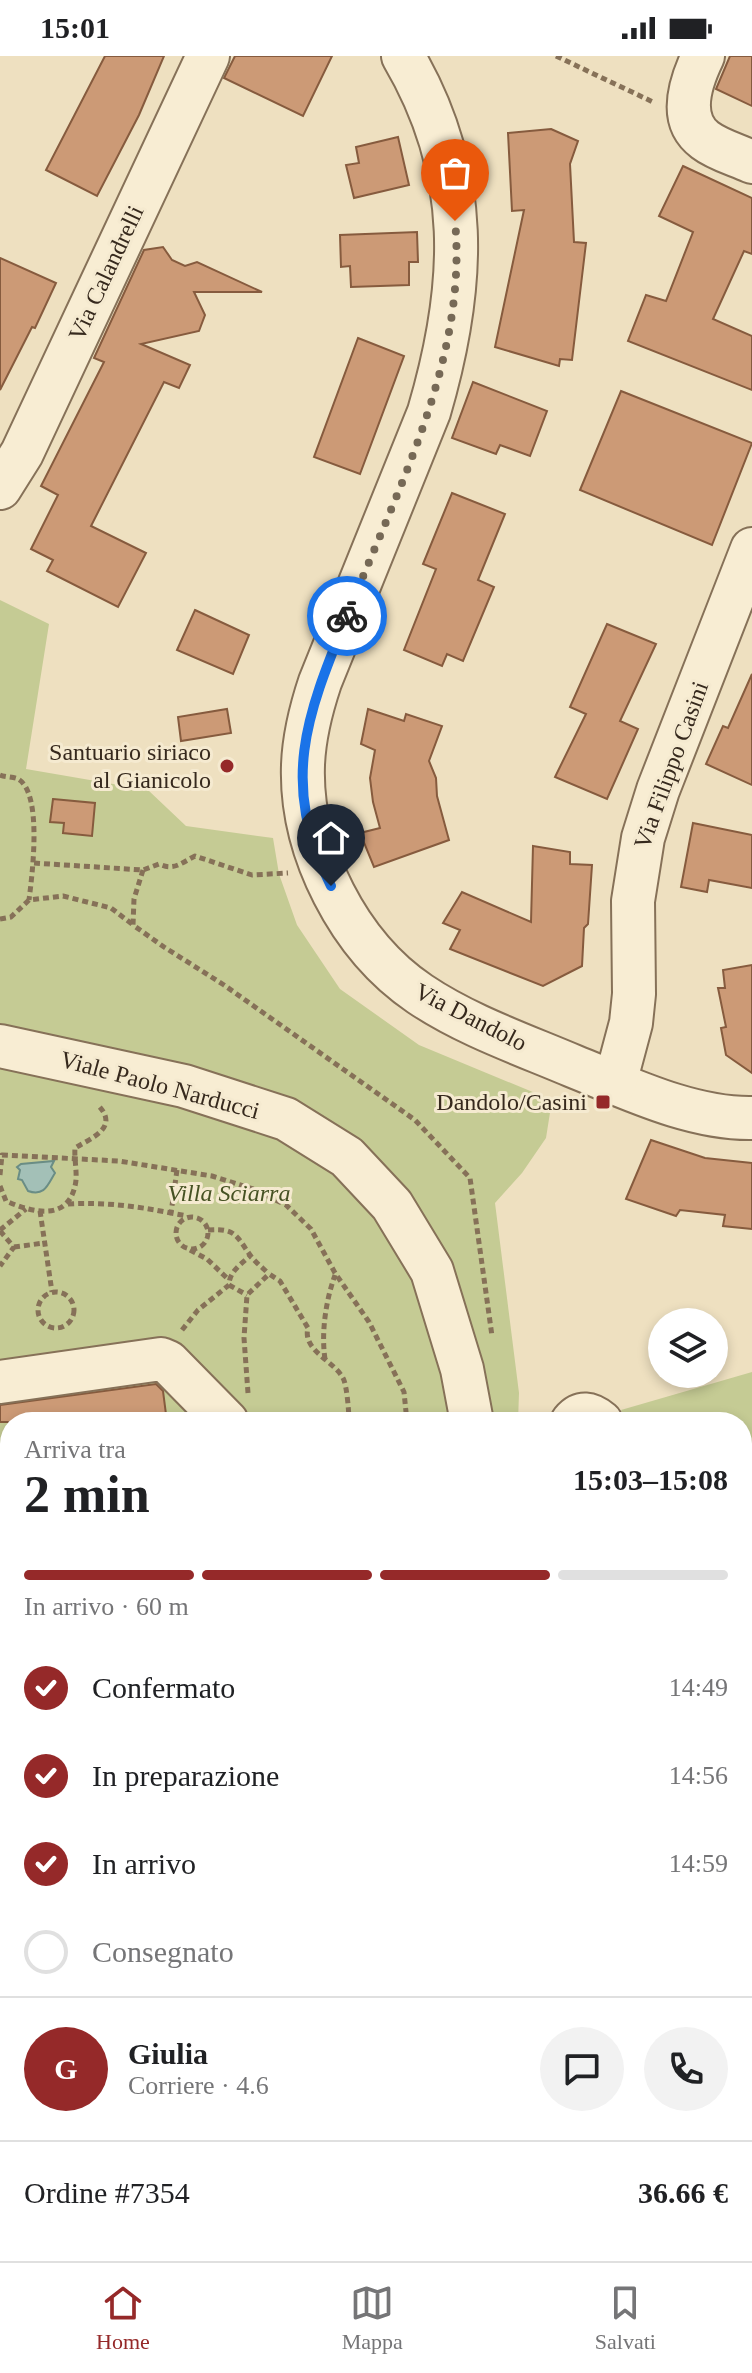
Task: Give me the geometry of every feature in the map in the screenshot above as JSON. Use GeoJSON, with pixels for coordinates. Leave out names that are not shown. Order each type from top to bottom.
{"type":"FeatureCollection","features":[{"type":"Feature","properties":{"kind":"street","name":"Via Calandrelli"},"geometry":{"type":"LineString","coordinates":[[0,488],[22,453],[208,56]]}},
{"type":"Feature","properties":{"kind":"street","name":"Via Dandolo"},"geometry":{"type":"LineString","coordinates":[[403,56],[431,111],[446,162],[456,238],[455,298],[442,367],[429,412],[320,682],[308,724],[303,763],[304,800],[313,840],[324,871],[348,918],[368,947],[418,993],[476,1025],[615,1083],[703,1112],[752,1118]]}},
{"type":"Feature","properties":{"kind":"street"},"geometry":{"type":"LineString","coordinates":[[703,56],[691,87],[691,119],[703,139],[752,162]]}},
{"type":"Feature","properties":{"kind":"street","name":"Via Filippo Casini"},"geometry":{"type":"LineString","coordinates":[[615,1083],[629,1037],[633,1009],[633,901],[643,838],[658,790],[752,549]]}},
{"type":"Feature","properties":{"kind":"street","name":"Viale Paolo Narducci"},"geometry":{"type":"LineString","coordinates":[[0,1046],[213,1095],[286,1119],[347,1157],[392,1205],[432,1271],[462,1369],[470,1412]]}},
{"type":"Feature","properties":{"kind":"street"},"geometry":{"type":"LineString","coordinates":[[0,1382],[161,1359],[234,1412]]}},
{"type":"Feature","properties":{"kind":"path"},"geometry":{"type":"LineString","coordinates":[[556,56],[691,119]]}},
{"type":"Feature","properties":{"kind":"path"},"geometry":{"type":"LineString","coordinates":[[0,775],[19,779],[32,801],[34,863],[29,900]]}},
{"type":"Feature","properties":{"kind":"path"},"geometry":{"type":"LineString","coordinates":[[34,863],[143,870],[159,864],[176,867],[195,856],[252,875],[324,871]]}},
{"type":"Feature","properties":{"kind":"path"},"geometry":{"type":"LineString","coordinates":[[0,919],[11,917],[29,900],[63,896],[111,908],[133,925]]}},
{"type":"Feature","properties":{"kind":"path"},"geometry":{"type":"LineString","coordinates":[[68,1204],[76,1184],[75,1148],[92,1139],[107,1121],[97,1103]]}},
{"type":"Feature","properties":{"kind":"path"},"geometry":{"type":"LineString","coordinates":[[0,1175],[1,1155],[119,1161],[212,1176],[253,1189],[286,1205],[311,1229],[335,1273],[369,1322],[404,1392],[406,1412]]}},
{"type":"Feature","properties":{"kind":"path"},"geometry":{"type":"LineString","coordinates":[[171,1213],[177,1170]]}},
{"type":"Feature","properties":{"kind":"path"},"geometry":{"type":"LineString","coordinates":[[0,1186],[6,1201],[26,1209],[40,1211],[60,1209],[68,1204],[100,1202],[202,1220],[208,1230],[202,1245],[192,1249],[182,1246]]}},
{"type":"Feature","properties":{"kind":"path"},"geometry":{"type":"LineString","coordinates":[[14,1247],[0,1231],[26,1209]]}},
{"type":"Feature","properties":{"kind":"path"},"geometry":{"type":"LineString","coordinates":[[40,1211],[52,1292]]}},
{"type":"Feature","properties":{"kind":"path"},"geometry":{"type":"LineString","coordinates":[[190,1217],[180,1221],[177,1226],[176,1237],[182,1246],[207,1259],[247,1295]]}},
{"type":"Feature","properties":{"kind":"path"},"geometry":{"type":"LineString","coordinates":[[208,1230],[224,1229],[242,1240],[250,1256],[280,1281],[308,1328],[306,1335],[310,1345],[343,1378],[348,1412]]}},
{"type":"Feature","properties":{"kind":"path"},"geometry":{"type":"LineString","coordinates":[[0,1266],[14,1247],[44,1243]]}},
{"type":"Feature","properties":{"kind":"path"},"geometry":{"type":"LineString","coordinates":[[161,1359],[198,1310],[229,1282],[235,1270],[250,1256]]}},
{"type":"Feature","properties":{"kind":"path"},"geometry":{"type":"LineString","coordinates":[[325,1360],[324,1330],[335,1273]]}},
{"type":"Feature","properties":{"kind":"path"},"geometry":{"type":"LineString","coordinates":[[238,1412],[247,1295],[269,1274]]}},
{"type":"Feature","properties":{"kind":"path"},"geometry":{"type":"LineString","coordinates":[[52,1292],[69,1297],[74,1308],[71,1320],[62,1328],[44,1325],[38,1315],[38,1303],[52,1292]]}},
{"type":"Feature","properties":{"kind":"green space","name":"Villa Sciarra"},"geometry":{"type":"Polygon","coordinates":[[[0,600],[49,624],[26,769],[148,790],[186,826],[273,838],[279,874],[297,925],[340,989],[419,1045],[552,1100],[546,1138],[522,1173],[495,1203],[519,1393],[518,1412],[0,1412],[0,600]]]}},
{"type":"Feature","properties":{"kind":"green space"},"geometry":{"type":"Polygon","coordinates":[[[752,1372],[752,1412],[622,1412],[697,1388],[728,1388],[728,1379],[752,1372]]]}},
{"type":"Feature","properties":{"kind":"water"},"geometry":{"type":"Polygon","coordinates":[[[54,1161],[51,1167],[55,1173],[42,1191],[28,1191],[22,1180],[18,1179],[20,1170],[17,1167],[21,1164],[54,1161]]]}},
{"type":"Feature","properties":{"kind":"building"},"geometry":{"type":"Polygon","coordinates":[[[105,56],[164,56],[139,115],[97,196],[46,170],[105,56]]]}},
{"type":"Feature","properties":{"kind":"building"},"geometry":{"type":"Polygon","coordinates":[[[235,56],[332,56],[303,116],[224,78],[235,56]]]}},
{"type":"Feature","properties":{"kind":"building"},"geometry":{"type":"Polygon","coordinates":[[[730,56],[752,56],[752,106],[716,89],[730,56]]]}},
{"type":"Feature","properties":{"kind":"building"},"geometry":{"type":"Polygon","coordinates":[[[551,129],[578,141],[570,164],[574,242],[586,243],[572,360],[560,359],[559,366],[495,347],[524,210],[512,211],[508,133],[551,129]]]}},
{"type":"Feature","properties":{"kind":"building"},"geometry":{"type":"Polygon","coordinates":[[[398,137],[409,185],[354,198],[346,165],[359,163],[356,147],[398,137]]]}},
{"type":"Feature","properties":{"kind":"building"},"geometry":{"type":"Polygon","coordinates":[[[683,166],[752,198],[752,254],[744,251],[713,319],[752,336],[752,390],[628,341],[646,295],[666,301],[693,232],[659,216],[683,166]]]}},
{"type":"Feature","properties":{"kind":"building"},"geometry":{"type":"Polygon","coordinates":[[[417,232],[418,262],[409,262],[409,285],[351,287],[350,266],[341,267],[340,235],[417,232]]]}},
{"type":"Feature","properties":{"kind":"building"},"geometry":{"type":"Polygon","coordinates":[[[163,247],[172,260],[185,266],[197,262],[262,292],[194,292],[205,315],[199,331],[141,344],[190,365],[179,388],[164,382],[91,526],[146,553],[118,607],[47,571],[53,560],[31,549],[58,495],[41,486],[104,362],[94,358],[144,250],[163,247]]]}},
{"type":"Feature","properties":{"kind":"building"},"geometry":{"type":"Polygon","coordinates":[[[0,258],[56,283],[0,390],[0,258]]]}},
{"type":"Feature","properties":{"kind":"building"},"geometry":{"type":"Polygon","coordinates":[[[358,338],[404,356],[360,474],[314,457],[358,338]]]}},
{"type":"Feature","properties":{"kind":"building"},"geometry":{"type":"Polygon","coordinates":[[[473,382],[547,411],[530,456],[500,445],[496,454],[452,438],[473,382]]]}},
{"type":"Feature","properties":{"kind":"building"},"geometry":{"type":"Polygon","coordinates":[[[621,391],[752,443],[712,545],[580,490],[621,391]]]}},
{"type":"Feature","properties":{"kind":"building"},"geometry":{"type":"Polygon","coordinates":[[[452,493],[505,514],[478,580],[494,587],[463,661],[447,654],[442,666],[404,650],[436,569],[423,564],[452,493]]]}},
{"type":"Feature","properties":{"kind":"building"},"geometry":{"type":"Polygon","coordinates":[[[195,610],[249,635],[233,674],[177,650],[195,610]]]}},
{"type":"Feature","properties":{"kind":"building"},"geometry":{"type":"Polygon","coordinates":[[[607,624],[656,644],[620,721],[638,729],[607,799],[555,777],[586,714],[570,707],[607,624]]]}},
{"type":"Feature","properties":{"kind":"building"},"geometry":{"type":"Polygon","coordinates":[[[752,674],[752,785],[706,764],[723,726],[728,728],[752,674]]]}},
{"type":"Feature","properties":{"kind":"building"},"geometry":{"type":"Polygon","coordinates":[[[227,709],[231,733],[181,741],[178,717],[227,709]]]}},
{"type":"Feature","properties":{"kind":"building"},"geometry":{"type":"Polygon","coordinates":[[[368,709],[404,721],[406,714],[442,726],[429,761],[436,778],[437,796],[449,840],[374,867],[360,833],[380,828],[370,778],[375,750],[361,744],[368,709]]]}},
{"type":"Feature","properties":{"kind":"building"},"geometry":{"type":"Polygon","coordinates":[[[53,799],[95,803],[92,836],[63,833],[64,823],[50,822],[53,799]]]}},
{"type":"Feature","properties":{"kind":"building"},"geometry":{"type":"Polygon","coordinates":[[[693,823],[752,835],[752,888],[709,880],[707,892],[681,887],[693,823]]]}},
{"type":"Feature","properties":{"kind":"building"},"geometry":{"type":"Polygon","coordinates":[[[533,846],[570,852],[570,864],[592,865],[582,966],[543,986],[450,949],[460,930],[443,923],[462,892],[531,922],[533,846]]]}},
{"type":"Feature","properties":{"kind":"building"},"geometry":{"type":"Polygon","coordinates":[[[752,965],[752,1073],[726,1055],[721,1028],[726,1027],[718,988],[725,988],[723,970],[752,965]]]}},
{"type":"Feature","properties":{"kind":"building"},"geometry":{"type":"Polygon","coordinates":[[[651,1140],[705,1158],[752,1163],[752,1229],[723,1226],[725,1215],[680,1210],[676,1216],[626,1199],[651,1140]]]}},
{"type":"Feature","properties":{"kind":"building"},"geometry":{"type":"Polygon","coordinates":[[[156,1384],[163,1391],[166,1412],[0,1412],[0,1405],[156,1384]]]}},
{"type":"Feature","properties":{"kind":"way so far"},"geometry":{"type":"LineString","coordinates":[[347,616],[429,412],[442,367],[455,298],[455,221]]}},
{"type":"Feature","properties":{"kind":"place","name":"Santuario siriaco al Gianicolo"},"geometry":{"type":"Point","coordinates":[227,766]}},
{"type":"Feature","properties":{"kind":"place","name":"Dandolo/Casini"},"geometry":{"type":"Point","coordinates":[603,1102]}},
{"type":"Feature","properties":{"kind":"route"},"geometry":{"type":"LineString","coordinates":[[331,886],[318,856],[308,820],[303,763],[313,702],[347,616]]}}]}
